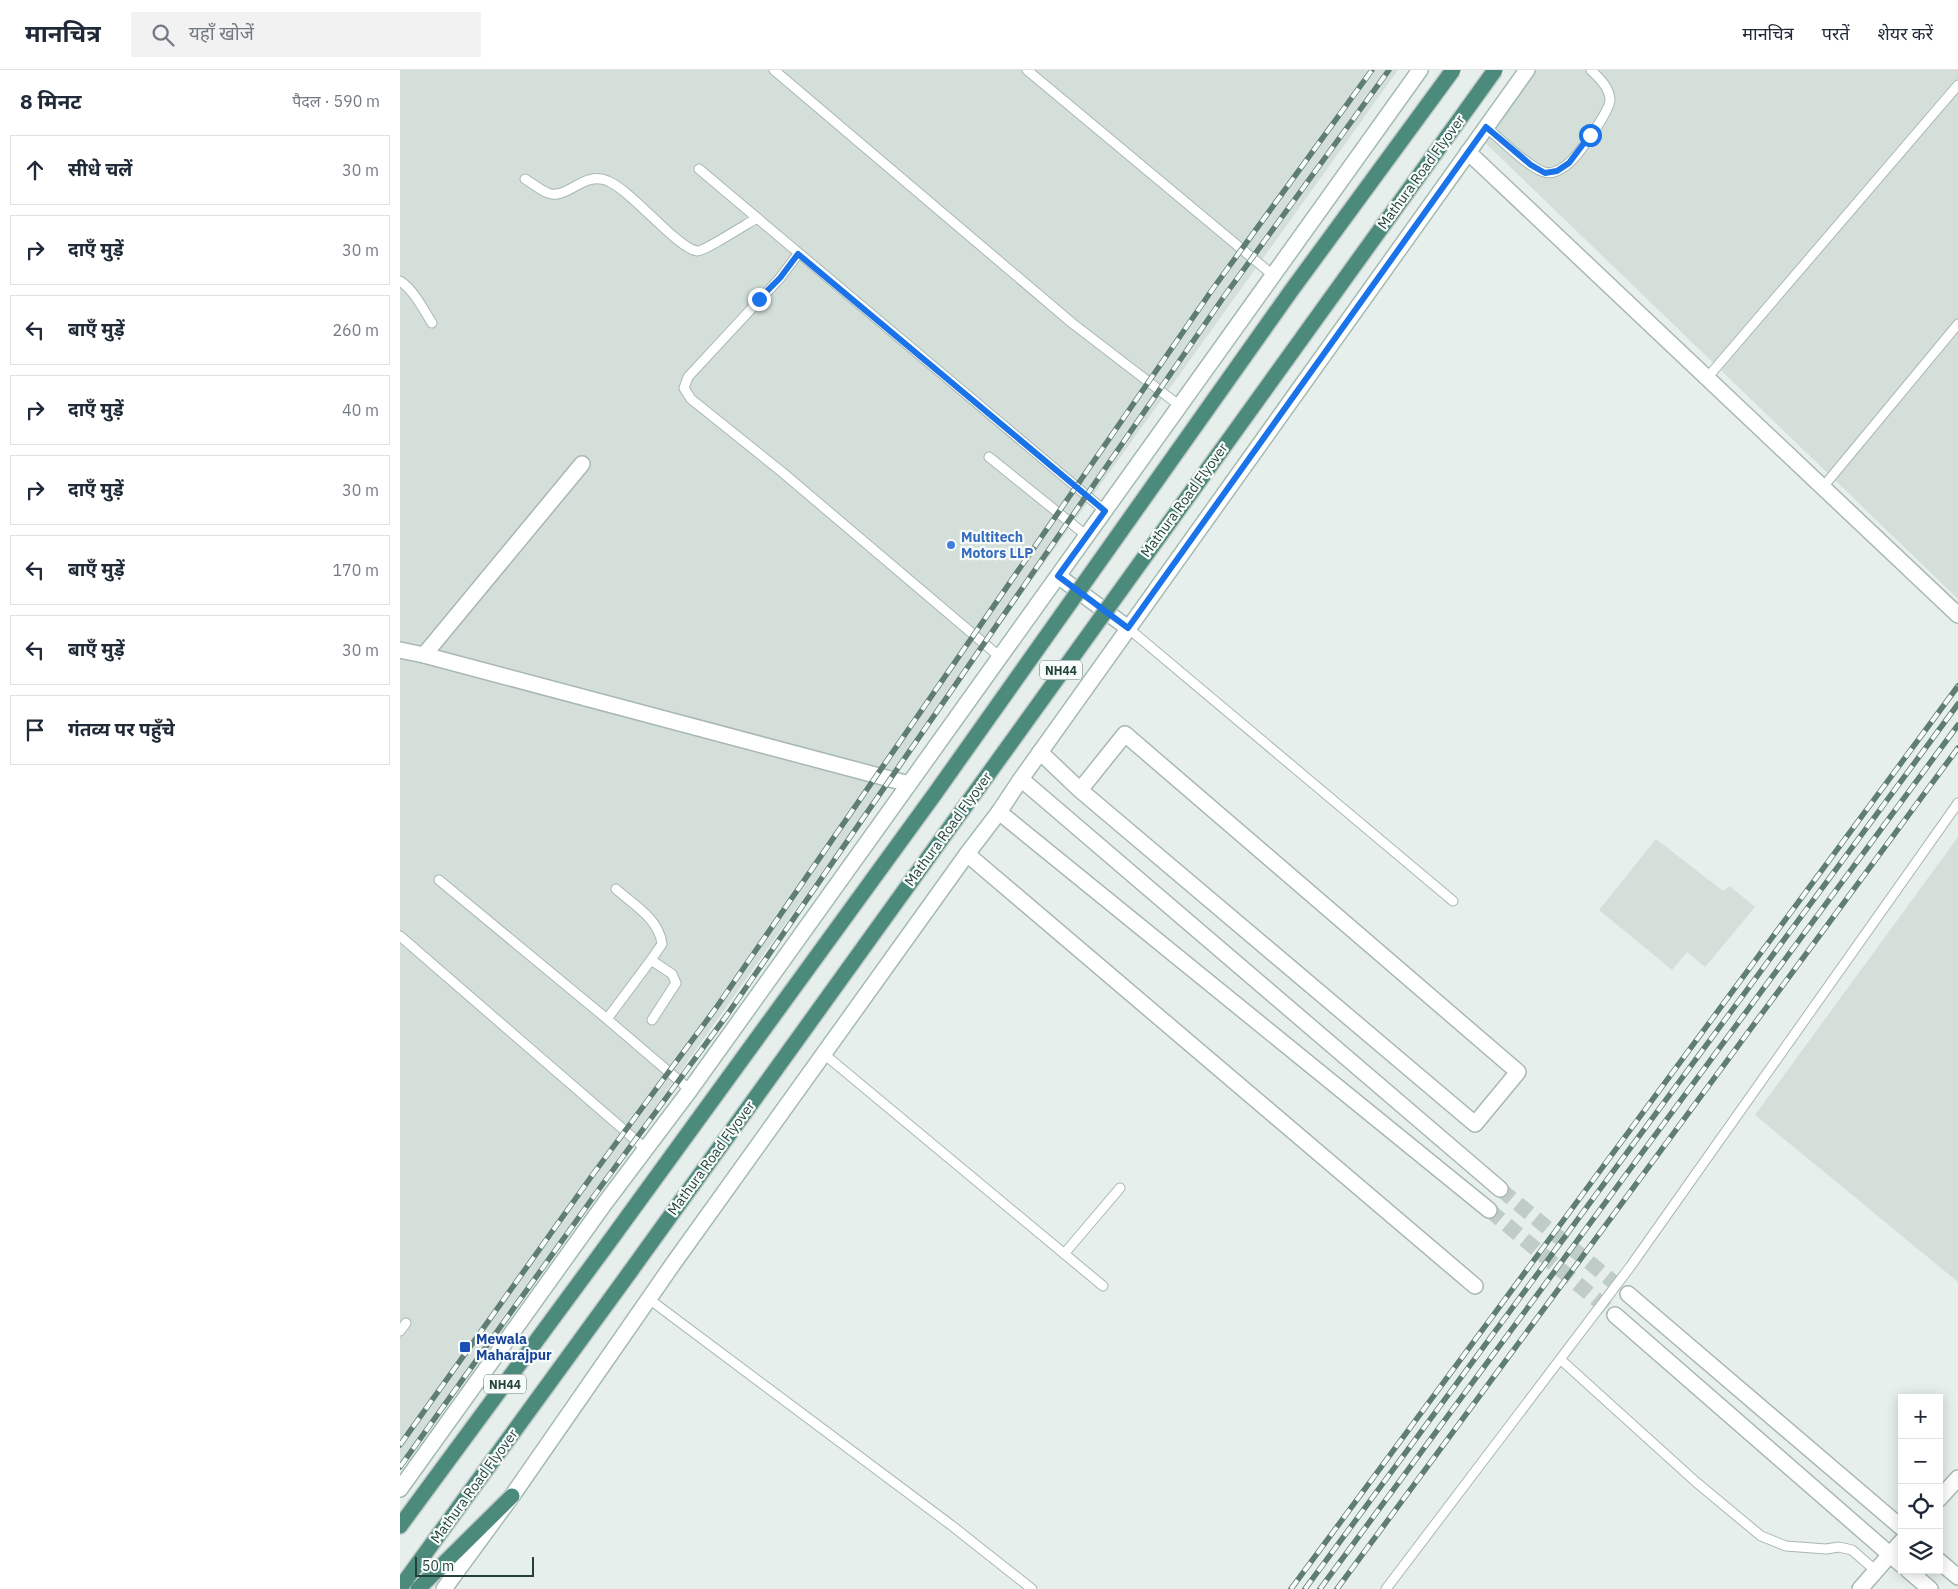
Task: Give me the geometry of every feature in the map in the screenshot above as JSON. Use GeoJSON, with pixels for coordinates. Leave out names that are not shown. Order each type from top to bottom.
{"type":"FeatureCollection","features":[{"type":"Feature","properties":{"kind":"highway","name":"NH44"},"geometry":{"type":"LineString","coordinates":[[400,1526],[604,1249],[934,794],[1286,299],[1453,70]]}},
{"type":"Feature","properties":{"kind":"highway","name":"Mathura Road Flyover"},"geometry":{"type":"LineString","coordinates":[[400,1588],[630,1272],[1146,552],[1495,70]]}},
{"type":"Feature","properties":{"kind":"highway"},"geometry":{"type":"LineString","coordinates":[[418,1589],[512,1496]]}},
{"type":"Feature","properties":{"kind":"street"},"geometry":{"type":"LineString","coordinates":[[400,1489],[690,1090],[1420,70]]}},
{"type":"Feature","properties":{"kind":"street"},"geometry":{"type":"LineString","coordinates":[[444,1589],[1527,70]]}},
{"type":"Feature","properties":{"kind":"street"},"geometry":{"type":"LineString","coordinates":[[1468,152],[1958,615]]}},
{"type":"Feature","properties":{"kind":"street"},"geometry":{"type":"LineString","coordinates":[[424,655],[582,464]]}},
{"type":"Feature","properties":{"kind":"street"},"geometry":{"type":"LineString","coordinates":[[1058,576],[1128,628]]}},
{"type":"Feature","properties":{"kind":"street"},"geometry":{"type":"LineString","coordinates":[[400,650],[909,784]]}},
{"type":"Feature","properties":{"kind":"street"},"geometry":{"type":"LineString","coordinates":[[1040,752],[1080,790],[1474,1124],[1518,1072],[1125,734],[1080,790]]}},
{"type":"Feature","properties":{"kind":"street"},"geometry":{"type":"LineString","coordinates":[[1021,779],[1500,1189]]}},
{"type":"Feature","properties":{"kind":"street"},"geometry":{"type":"LineString","coordinates":[[999,812],[1489,1210]]}},
{"type":"Feature","properties":{"kind":"street"},"geometry":{"type":"LineString","coordinates":[[967,854],[1475,1286]]}},
{"type":"Feature","properties":{"kind":"street"},"geometry":{"type":"LineString","coordinates":[[1628,1294],[1898,1525]]}},
{"type":"Feature","properties":{"kind":"street"},"geometry":{"type":"LineString","coordinates":[[1615,1315],[1898,1562]]}},
{"type":"Feature","properties":{"kind":"street"},"geometry":{"type":"LineString","coordinates":[[1943,1495],[1958,1478]]}},
{"type":"Feature","properties":{"kind":"street"},"geometry":{"type":"LineString","coordinates":[[1860,1589],[1898,1545]]}},
{"type":"Feature","properties":{"kind":"street"},"geometry":{"type":"LineString","coordinates":[[1943,1564],[1958,1577]]}},
{"type":"Feature","properties":{"kind":"street"},"geometry":{"type":"LineString","coordinates":[[1913,1574],[1930,1589]]}},
{"type":"Feature","properties":{"kind":"lane"},"geometry":{"type":"LineString","coordinates":[[774,70],[1072,323],[1180,406]]}},
{"type":"Feature","properties":{"kind":"lane"},"geometry":{"type":"LineString","coordinates":[[1027,70],[1274,276]]}},
{"type":"Feature","properties":{"kind":"lane"},"geometry":{"type":"LineString","coordinates":[[1486,127],[1531,165],[1545,173],[1557,171],[1569,163],[1606,113],[1610,100],[1606,88],[1592,70]]}},
{"type":"Feature","properties":{"kind":"lane"},"geometry":{"type":"LineString","coordinates":[[1707,378],[1958,85]]}},
{"type":"Feature","properties":{"kind":"lane"},"geometry":{"type":"LineString","coordinates":[[699,169],[1105,511]]}},
{"type":"Feature","properties":{"kind":"lane"},"geometry":{"type":"LineString","coordinates":[[525,179],[548,193],[554,194],[586,180],[600,178],[609,181],[648,212],[679,241],[696,251],[703,251],[757,218]]}},
{"type":"Feature","properties":{"kind":"lane"},"geometry":{"type":"LineString","coordinates":[[798,254],[780,278],[688,377],[684,388],[691,399],[782,472],[1000,657]]}},
{"type":"Feature","properties":{"kind":"lane"},"geometry":{"type":"LineString","coordinates":[[400,281],[405,284],[417,299],[432,323]]}},
{"type":"Feature","properties":{"kind":"lane"},"geometry":{"type":"LineString","coordinates":[[1823,487],[1958,324]]}},
{"type":"Feature","properties":{"kind":"lane"},"geometry":{"type":"LineString","coordinates":[[989,457],[1087,536]]}},
{"type":"Feature","properties":{"kind":"lane"},"geometry":{"type":"LineString","coordinates":[[1128,628],[1454,901]]}},
{"type":"Feature","properties":{"kind":"lane"},"geometry":{"type":"LineString","coordinates":[[1386,1589],[1630,1267],[1958,803]]}},
{"type":"Feature","properties":{"kind":"lane"},"geometry":{"type":"LineString","coordinates":[[438,880],[690,1090]]}},
{"type":"Feature","properties":{"kind":"lane"},"geometry":{"type":"LineString","coordinates":[[607,1019],[662,944],[661,934],[654,922],[616,889]]}},
{"type":"Feature","properties":{"kind":"lane"},"geometry":{"type":"LineString","coordinates":[[400,936],[646,1149]]}},
{"type":"Feature","properties":{"kind":"lane"},"geometry":{"type":"LineString","coordinates":[[651,960],[672,974],[676,983],[652,1020]]}},
{"type":"Feature","properties":{"kind":"lane"},"geometry":{"type":"LineString","coordinates":[[824,1054],[1103,1286]]}},
{"type":"Feature","properties":{"kind":"lane"},"geometry":{"type":"LineString","coordinates":[[1064,1254],[1120,1188]]}},
{"type":"Feature","properties":{"kind":"lane"},"geometry":{"type":"LineString","coordinates":[[649,1299],[945,1521],[1032,1589]]}},
{"type":"Feature","properties":{"kind":"lane"},"geometry":{"type":"LineString","coordinates":[[400,1331],[406,1323]]}},
{"type":"Feature","properties":{"kind":"lane"},"geometry":{"type":"LineString","coordinates":[[1560,1359],[1696,1482],[1761,1536],[1786,1546],[1839,1547],[1852,1550],[1876,1571]]}},
{"type":"Feature","properties":{"kind":"shaded area"},"geometry":{"type":"Polygon","coordinates":[[[400,70],[1398,70],[771,944],[400,1467],[400,70]]]}},
{"type":"Feature","properties":{"kind":"shaded area"},"geometry":{"type":"Polygon","coordinates":[[[1519,70],[1958,70],[1958,599],[1474,132],[1519,70]]]}},
{"type":"Feature","properties":{"kind":"shaded area"},"geometry":{"type":"Polygon","coordinates":[[[1958,837],[1958,1282],[1755,1115],[1958,837]]]}},
{"type":"Feature","properties":{"kind":"shaded area"},"geometry":{"type":"Polygon","coordinates":[[[1656,839],[1723,891],[1730,886],[1755,907],[1705,967],[1687,952],[1672,970],[1599,910],[1656,839]]]}},
{"type":"Feature","properties":{"kind":"tunnel"},"geometry":{"type":"LineString","coordinates":[[1500,1189],[1628,1294]]}},
{"type":"Feature","properties":{"kind":"tunnel"},"geometry":{"type":"LineString","coordinates":[[1489,1210],[1615,1315]]}},
{"type":"Feature","properties":{"kind":"railway"},"geometry":{"type":"LineString","coordinates":[[400,1445],[591,1177],[716,1008],[1212,290],[1372,70]]}},
{"type":"Feature","properties":{"kind":"railway"},"geometry":{"type":"LineString","coordinates":[[400,1467],[602,1185],[727,1015],[1223,298],[1389,70]]}},
{"type":"Feature","properties":{"kind":"railway"},"geometry":{"type":"LineString","coordinates":[[1291,1589],[1958,686]]}},
{"type":"Feature","properties":{"kind":"railway"},"geometry":{"type":"LineString","coordinates":[[1305,1589],[1958,704]]}},
{"type":"Feature","properties":{"kind":"railway"},"geometry":{"type":"LineString","coordinates":[[1320,1589],[1958,725]]}},
{"type":"Feature","properties":{"kind":"railway"},"geometry":{"type":"LineString","coordinates":[[1337,1589],[1958,748]]}},
{"type":"Feature","properties":{"kind":"place","name":"Multitech Motors LLP"},"geometry":{"type":"Point","coordinates":[951,545]}},
{"type":"Feature","properties":{"kind":"place","name":"Mewala Maharajpur"},"geometry":{"type":"Point","coordinates":[465,1347]}},
{"type":"Feature","properties":{"kind":"route"},"geometry":{"type":"LineString","coordinates":[[759,299],[780,278],[798,254],[1105,511],[1058,576],[1128,628],[1486,127],[1531,165],[1545,173],[1557,171],[1569,163],[1590,135]]}}]}
